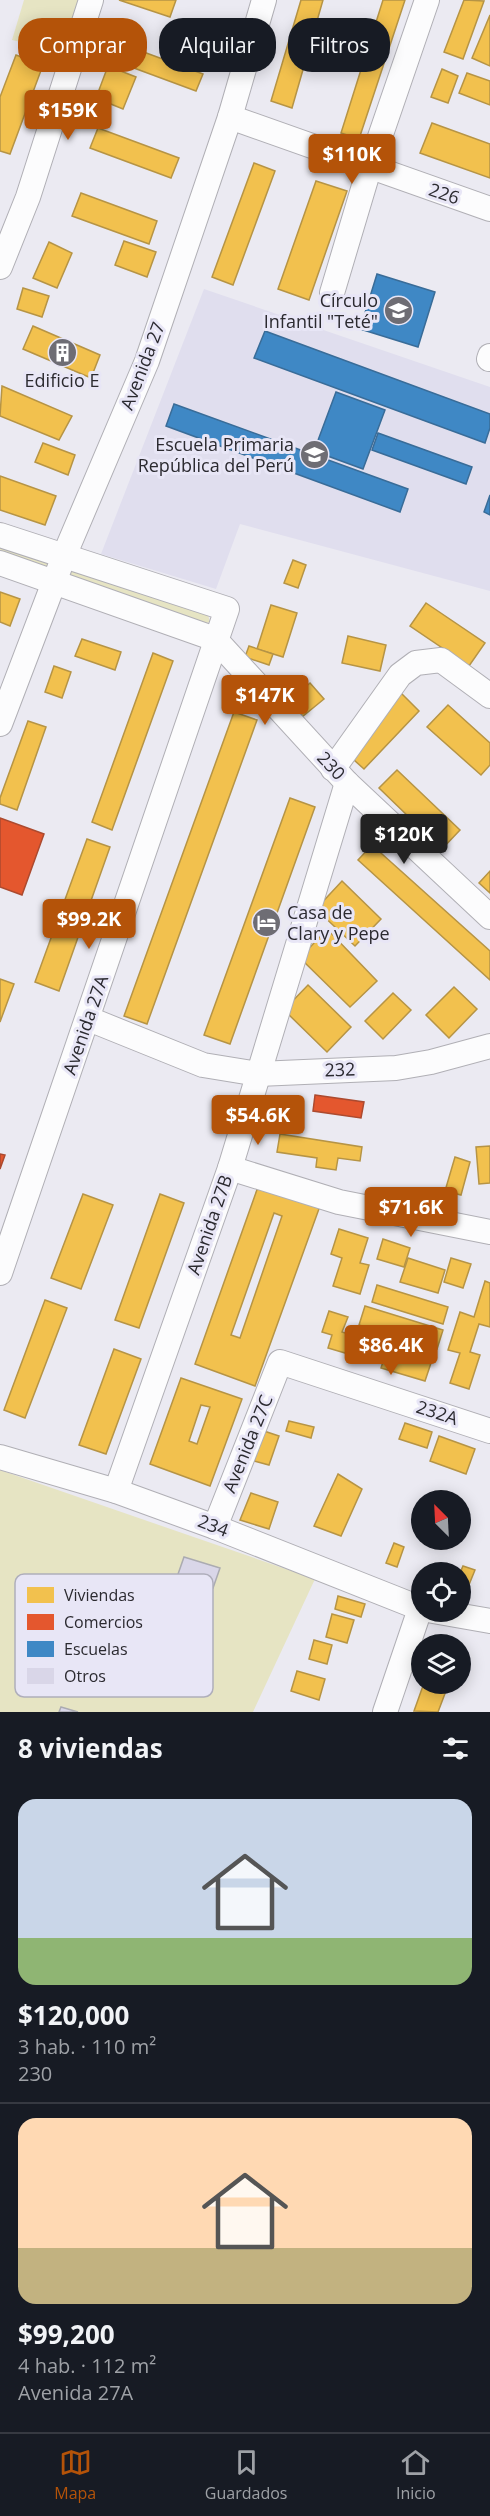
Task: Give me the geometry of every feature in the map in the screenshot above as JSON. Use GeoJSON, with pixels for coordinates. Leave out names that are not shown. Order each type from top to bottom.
{"type":"FeatureCollection","features":[{"type":"Feature","properties":{"kind":"street"},"geometry":{"type":"LineString","coordinates":[[0,267],[28,197],[91,0]]}},
{"type":"Feature","properties":{"kind":"street","name":"Avenida 27"},"geometry":{"type":"LineString","coordinates":[[0,724],[63,556],[147,361],[230,117],[264,0]]}},
{"type":"Feature","properties":{"kind":"street"},"geometry":{"type":"LineString","coordinates":[[332,293],[369,169],[427,0]]}},
{"type":"Feature","properties":{"kind":"street","name":"226"},"geometry":{"type":"LineString","coordinates":[[230,117],[369,169],[490,210]]}},
{"type":"Feature","properties":{"kind":"street"},"geometry":{"type":"LineString","coordinates":[[0,535],[63,556]]}},
{"type":"Feature","properties":{"kind":"street","name":"Avenida 27A"},"geometry":{"type":"LineString","coordinates":[[0,1274],[227,609],[63,556]]}},
{"type":"Feature","properties":{"kind":"street","name":"230"},"geometry":{"type":"LineString","coordinates":[[0,563],[215,639],[340,776],[490,917]]}},
{"type":"Feature","properties":{"kind":"street","name":"Avenida 27B"},"geometry":{"type":"LineString","coordinates":[[116,1491],[230,1168],[340,776],[400,675],[416,663],[441,660],[490,696]]}},
{"type":"Feature","properties":{"kind":"street","name":"232"},"geometry":{"type":"LineString","coordinates":[[89,1018],[202,1065],[258,1074],[396,1068],[431,1062],[490,1046]]}},
{"type":"Feature","properties":{"kind":"street"},"geometry":{"type":"LineString","coordinates":[[230,1168],[339,1202],[490,1232]]}},
{"type":"Feature","properties":{"kind":"street","name":"232A"},"geometry":{"type":"LineString","coordinates":[[280,1362],[489,1429]]}},
{"type":"Feature","properties":{"kind":"street","name":"Avenida 27C"},"geometry":{"type":"LineString","coordinates":[[215,1527],[280,1362]]}},
{"type":"Feature","properties":{"kind":"street","name":"234"},"geometry":{"type":"LineString","coordinates":[[0,1457],[116,1491],[215,1527],[411,1604]]}},
{"type":"Feature","properties":{"kind":"street","name":"234"},"geometry":{"type":"LineString","coordinates":[[471,1618],[490,1621]]}},
{"type":"Feature","properties":{"kind":"street"},"geometry":{"type":"LineString","coordinates":[[385,1712],[420,1622]]}},
{"type":"Feature","properties":{"kind":"shaded area"},"geometry":{"type":"Polygon","coordinates":[[[24,0],[79,0],[73,18],[19,18],[24,0]]]}},
{"type":"Feature","properties":{"kind":"shaded area"},"geometry":{"type":"Polygon","coordinates":[[[18,20],[18,41],[12,40],[18,20]]]}},
{"type":"Feature","properties":{"kind":"shaded area","name":"Escuela Primaria República del Perú"},"geometry":{"type":"Polygon","coordinates":[[[204,289],[490,387],[490,591],[240,524],[216,589],[101,554],[204,289]]]}},
{"type":"Feature","properties":{"kind":"shaded area"},"geometry":{"type":"Polygon","coordinates":[[[0,544],[51,563],[45,569],[0,553],[0,544]]]}},
{"type":"Feature","properties":{"kind":"shaded area"},"geometry":{"type":"Polygon","coordinates":[[[70,568],[208,615],[210,622],[206,623],[66,577],[70,568]]]}},
{"type":"Feature","properties":{"kind":"shaded area"},"geometry":{"type":"Polygon","coordinates":[[[0,1470],[315,1579],[253,1712],[0,1712],[0,1470]]]}},
{"type":"Feature","properties":{"kind":"building: Viviendas"},"geometry":{"type":"Polygon","coordinates":[[[119,0],[176,0],[170,17],[119,0]]]}},
{"type":"Feature","properties":{"kind":"building: Viviendas"},"geometry":{"type":"Polygon","coordinates":[[[301,0],[323,0],[318,18],[296,18],[301,0]]]}},
{"type":"Feature","properties":{"kind":"building: Viviendas"},"geometry":{"type":"Polygon","coordinates":[[[383,0],[405,0],[390,45],[390,18],[377,18],[383,0]]]}},
{"type":"Feature","properties":{"kind":"building: Viviendas"},"geometry":{"type":"Polygon","coordinates":[[[464,0],[484,1],[463,59],[444,52],[464,0]]]}},
{"type":"Feature","properties":{"kind":"building: Viviendas"},"geometry":{"type":"Polygon","coordinates":[[[490,15],[490,66],[472,58],[490,15]]]}},
{"type":"Feature","properties":{"kind":"building: Viviendas"},"geometry":{"type":"Polygon","coordinates":[[[288,44],[288,72],[302,72],[292,108],[271,101],[288,44]]]}},
{"type":"Feature","properties":{"kind":"building: Viviendas"},"geometry":{"type":"Polygon","coordinates":[[[147,53],[159,58],[159,72],[203,74],[196,91],[145,72],[147,72],[147,53]]]}},
{"type":"Feature","properties":{"kind":"building: Viviendas"},"geometry":{"type":"Polygon","coordinates":[[[16,55],[18,56],[18,72],[40,72],[10,154],[0,151],[0,97],[16,55]]]}},
{"type":"Feature","properties":{"kind":"building: Viviendas"},"geometry":{"type":"Polygon","coordinates":[[[442,69],[458,76],[448,103],[431,97],[442,69]]]}},
{"type":"Feature","properties":{"kind":"building: Viviendas"},"geometry":{"type":"Polygon","coordinates":[[[106,72],[123,72],[136,77],[123,109],[96,98],[106,72]]]}},
{"type":"Feature","properties":{"kind":"building: Viviendas"},"geometry":{"type":"Polygon","coordinates":[[[360,72],[381,72],[359,139],[341,133],[360,72]]]}},
{"type":"Feature","properties":{"kind":"building: Viviendas"},"geometry":{"type":"Polygon","coordinates":[[[467,73],[490,81],[490,105],[459,93],[467,73]]]}},
{"type":"Feature","properties":{"kind":"building: Viviendas"},"geometry":{"type":"Polygon","coordinates":[[[432,123],[490,144],[490,178],[420,153],[432,123]]]}},
{"type":"Feature","properties":{"kind":"building: Viviendas"},"geometry":{"type":"Polygon","coordinates":[[[98,128],[179,158],[171,178],[90,148],[98,128]]]}},
{"type":"Feature","properties":{"kind":"building: Viviendas"},"geometry":{"type":"Polygon","coordinates":[[[254,163],[275,171],[233,285],[212,277],[254,163]]]}},
{"type":"Feature","properties":{"kind":"building: Viviendas"},"geometry":{"type":"Polygon","coordinates":[[[316,181],[347,191],[309,300],[278,289],[316,181]]]}},
{"type":"Feature","properties":{"kind":"building: Viviendas"},"geometry":{"type":"Polygon","coordinates":[[[81,193],[157,221],[149,244],[72,216],[81,193]]]}},
{"type":"Feature","properties":{"kind":"building: Viviendas"},"geometry":{"type":"Polygon","coordinates":[[[124,241],[156,252],[147,277],[115,265],[124,241]]]}},
{"type":"Feature","properties":{"kind":"building: Viviendas"},"geometry":{"type":"Polygon","coordinates":[[[49,242],[72,253],[57,288],[33,278],[49,242]]]}},
{"type":"Feature","properties":{"kind":"building: Viviendas"},"geometry":{"type":"Polygon","coordinates":[[[23,288],[49,296],[42,317],[17,309],[23,288]]]}},
{"type":"Feature","properties":{"kind":"building: Viviendas","name":"Edificio E"},"geometry":{"type":"Polygon","coordinates":[[[33,326],[100,355],[91,378],[23,349],[33,326]]]}},
{"type":"Feature","properties":{"kind":"building: Viviendas"},"geometry":{"type":"Polygon","coordinates":[[[2,386],[72,416],[59,440],[0,416],[2,386]]]}},
{"type":"Feature","properties":{"kind":"building: Viviendas"},"geometry":{"type":"Polygon","coordinates":[[[43,443],[75,455],[68,475],[35,462],[43,443]]]}},
{"type":"Feature","properties":{"kind":"building: Viviendas"},"geometry":{"type":"Polygon","coordinates":[[[0,476],[56,496],[45,525],[0,510],[0,476]]]}},
{"type":"Feature","properties":{"kind":"building: Viviendas"},"geometry":{"type":"Polygon","coordinates":[[[293,560],[306,565],[298,588],[284,583],[293,560]]]}},
{"type":"Feature","properties":{"kind":"building: Viviendas"},"geometry":{"type":"Polygon","coordinates":[[[0,592],[20,599],[10,626],[0,622],[0,592]]]}},
{"type":"Feature","properties":{"kind":"building: Viviendas"},"geometry":{"type":"Polygon","coordinates":[[[426,603],[485,643],[469,666],[410,626],[426,603]]]}},
{"type":"Feature","properties":{"kind":"building: Viviendas"},"geometry":{"type":"Polygon","coordinates":[[[271,605],[297,613],[283,657],[257,649],[271,605]]]}},
{"type":"Feature","properties":{"kind":"building: Viviendas"},"geometry":{"type":"Polygon","coordinates":[[[348,636],[386,645],[380,671],[342,663],[348,636]]]}},
{"type":"Feature","properties":{"kind":"building: Viviendas"},"geometry":{"type":"Polygon","coordinates":[[[82,639],[121,652],[115,670],[75,656],[82,639]]]}},
{"type":"Feature","properties":{"kind":"building: Viviendas"},"geometry":{"type":"Polygon","coordinates":[[[249,646],[273,654],[269,665],[245,657],[249,646]]]}},
{"type":"Feature","properties":{"kind":"building: Viviendas"},"geometry":{"type":"Polygon","coordinates":[[[153,653],[173,661],[112,830],[92,822],[153,653]]]}},
{"type":"Feature","properties":{"kind":"building: Viviendas"},"geometry":{"type":"Polygon","coordinates":[[[54,666],[71,672],[62,698],[45,692],[54,666]]]}},
{"type":"Feature","properties":{"kind":"building: Viviendas"},"geometry":{"type":"Polygon","coordinates":[[[310,683],[324,699],[302,717],[289,701],[310,683]]]}},
{"type":"Feature","properties":{"kind":"building: Viviendas"},"geometry":{"type":"Polygon","coordinates":[[[400,692],[419,711],[364,769],[344,751],[400,692]]]}},
{"type":"Feature","properties":{"kind":"building: Viviendas"},"geometry":{"type":"Polygon","coordinates":[[[448,705],[490,743],[490,765],[481,775],[427,727],[448,705]]]}},
{"type":"Feature","properties":{"kind":"building: Viviendas"},"geometry":{"type":"Polygon","coordinates":[[[234,712],[257,720],[147,1024],[124,1016],[234,712]]]}},
{"type":"Feature","properties":{"kind":"building: Viviendas"},"geometry":{"type":"Polygon","coordinates":[[[28,721],[46,727],[17,810],[0,804],[0,798],[28,721]]]}},
{"type":"Feature","properties":{"kind":"building: Viviendas"},"geometry":{"type":"Polygon","coordinates":[[[397,770],[460,830],[442,849],[379,788],[397,770]]]}},
{"type":"Feature","properties":{"kind":"building: Viviendas"},"geometry":{"type":"Polygon","coordinates":[[[290,798],[315,807],[230,1044],[204,1035],[290,798]]]}},
{"type":"Feature","properties":{"kind":"building: Viviendas"},"geometry":{"type":"Polygon","coordinates":[[[87,839],[110,847],[59,991],[35,982],[87,839]]]}},
{"type":"Feature","properties":{"kind":"building: Viviendas"},"geometry":{"type":"Polygon","coordinates":[[[372,845],[490,951],[490,980],[358,860],[372,845]]]}},
{"type":"Feature","properties":{"kind":"building: Viviendas"},"geometry":{"type":"Polygon","coordinates":[[[490,871],[490,893],[479,883],[490,871]]]}},
{"type":"Feature","properties":{"kind":"building: Viviendas"},"geometry":{"type":"Polygon","coordinates":[[[342,881],[381,919],[355,946],[316,909],[342,881]]]}},
{"type":"Feature","properties":{"kind":"building: Viviendas"},"geometry":{"type":"Polygon","coordinates":[[[327,929],[377,981],[350,1007],[300,958],[327,929]]]}},
{"type":"Feature","properties":{"kind":"building: Viviendas"},"geometry":{"type":"Polygon","coordinates":[[[0,979],[14,984],[0,1022],[0,979]]]}},
{"type":"Feature","properties":{"kind":"building: Viviendas"},"geometry":{"type":"Polygon","coordinates":[[[308,985],[351,1027],[327,1052],[284,1010],[308,985]]]}},
{"type":"Feature","properties":{"kind":"building: Viviendas"},"geometry":{"type":"Polygon","coordinates":[[[454,987],[477,1009],[449,1038],[426,1015],[454,987]]]}},
{"type":"Feature","properties":{"kind":"building: Viviendas"},"geometry":{"type":"Polygon","coordinates":[[[393,993],[411,1010],[383,1039],[365,1021],[393,993]]]}},
{"type":"Feature","properties":{"kind":"building: Viviendas"},"geometry":{"type":"Polygon","coordinates":[[[280,1134],[362,1147],[360,1161],[338,1158],[336,1170],[316,1167],[317,1158],[277,1152],[280,1134]]]}},
{"type":"Feature","properties":{"kind":"building: Viviendas"},"geometry":{"type":"Polygon","coordinates":[[[490,1146],[490,1183],[479,1184],[476,1147],[490,1146]]]}},
{"type":"Feature","properties":{"kind":"building: Viviendas"},"geometry":{"type":"Polygon","coordinates":[[[455,1157],[470,1162],[461,1195],[445,1191],[455,1157]]]}},
{"type":"Feature","properties":{"kind":"building: Viviendas"},"geometry":{"type":"Polygon","coordinates":[[[259,1184],[320,1206],[255,1386],[195,1364],[259,1184]],[[274,1213],[231,1335],[240,1338],[282,1216],[274,1213]]]}},
{"type":"Feature","properties":{"kind":"building: Viviendas"},"geometry":{"type":"Polygon","coordinates":[[[83,1194],[113,1205],[81,1289],[51,1278],[83,1194]]]}},
{"type":"Feature","properties":{"kind":"building: Viviendas"},"geometry":{"type":"Polygon","coordinates":[[[160,1194],[184,1203],[139,1328],[115,1320],[160,1194]]]}},
{"type":"Feature","properties":{"kind":"building: Viviendas"},"geometry":{"type":"Polygon","coordinates":[[[339,1229],[368,1238],[360,1263],[369,1265],[360,1294],[333,1286],[342,1258],[331,1254],[339,1229]]]}},
{"type":"Feature","properties":{"kind":"building: Viviendas"},"geometry":{"type":"Polygon","coordinates":[[[383,1239],[410,1248],[404,1267],[377,1259],[383,1239]]]}},
{"type":"Feature","properties":{"kind":"building: Viviendas"},"geometry":{"type":"Polygon","coordinates":[[[408,1258],[445,1270],[438,1293],[400,1282],[408,1258]]]}},
{"type":"Feature","properties":{"kind":"building: Viviendas"},"geometry":{"type":"Polygon","coordinates":[[[451,1258],[471,1264],[463,1288],[444,1282],[451,1258]]]}},
{"type":"Feature","properties":{"kind":"building: Viviendas"},"geometry":{"type":"Polygon","coordinates":[[[485,1281],[490,1283],[490,1327],[479,1324],[470,1352],[480,1355],[469,1389],[450,1383],[460,1353],[448,1350],[460,1312],[474,1317],[485,1281]]]}},
{"type":"Feature","properties":{"kind":"building: Viviendas"},"geometry":{"type":"Polygon","coordinates":[[[377,1285],[448,1307],[443,1324],[372,1302],[377,1285]]]}},
{"type":"Feature","properties":{"kind":"building: Viviendas"},"geometry":{"type":"Polygon","coordinates":[[[45,1300],[67,1308],[25,1418],[4,1410],[45,1300]]]}},
{"type":"Feature","properties":{"kind":"building: Viviendas"},"geometry":{"type":"Polygon","coordinates":[[[365,1306],[443,1330],[437,1349],[359,1325],[365,1306]]]}},
{"type":"Feature","properties":{"kind":"building: Viviendas"},"geometry":{"type":"Polygon","coordinates":[[[329,1311],[348,1317],[342,1332],[378,1343],[372,1361],[328,1348],[332,1335],[322,1332],[329,1311]]]}},
{"type":"Feature","properties":{"kind":"building: Viviendas"},"geometry":{"type":"Polygon","coordinates":[[[114,1349],[141,1359],[106,1454],[79,1445],[114,1349]]]}},
{"type":"Feature","properties":{"kind":"building: Viviendas"},"geometry":{"type":"Polygon","coordinates":[[[387,1349],[431,1363],[425,1381],[381,1368],[387,1349]]]}},
{"type":"Feature","properties":{"kind":"building: Viviendas"},"geometry":{"type":"Polygon","coordinates":[[[181,1378],[242,1399],[210,1486],[150,1464],[181,1378]],[[201,1405],[189,1441],[197,1444],[210,1407],[201,1405]]]}},
{"type":"Feature","properties":{"kind":"building: Viviendas"},"geometry":{"type":"Polygon","coordinates":[[[289,1421],[314,1427],[311,1438],[286,1431],[289,1421]]]}},
{"type":"Feature","properties":{"kind":"building: Viviendas"},"geometry":{"type":"Polygon","coordinates":[[[405,1423],[432,1432],[427,1448],[399,1439],[405,1423]]]}},
{"type":"Feature","properties":{"kind":"building: Viviendas"},"geometry":{"type":"Polygon","coordinates":[[[264,1431],[279,1436],[269,1465],[254,1461],[264,1431]]]}},
{"type":"Feature","properties":{"kind":"building: Viviendas"},"geometry":{"type":"Polygon","coordinates":[[[439,1436],[475,1449],[466,1474],[430,1461],[439,1436]]]}},
{"type":"Feature","properties":{"kind":"building: Viviendas"},"geometry":{"type":"Polygon","coordinates":[[[338,1474],[362,1489],[341,1536],[314,1526],[338,1474]]]}},
{"type":"Feature","properties":{"kind":"building: Viviendas"},"geometry":{"type":"Polygon","coordinates":[[[251,1493],[278,1502],[269,1529],[240,1520],[251,1493]]]}},
{"type":"Feature","properties":{"kind":"building: Viviendas"},"geometry":{"type":"Polygon","coordinates":[[[394,1543],[404,1547],[397,1567],[386,1563],[394,1543]]]}},
{"type":"Feature","properties":{"kind":"building: Viviendas"},"geometry":{"type":"Polygon","coordinates":[[[338,1596],[365,1604],[361,1617],[335,1609],[338,1596]]]}},
{"type":"Feature","properties":{"kind":"building: Viviendas"},"geometry":{"type":"Polygon","coordinates":[[[332,1614],[354,1620],[347,1643],[326,1637],[332,1614]]]}},
{"type":"Feature","properties":{"kind":"building: Viviendas"},"geometry":{"type":"Polygon","coordinates":[[[314,1640],[332,1645],[327,1664],[309,1659],[314,1640]]]}},
{"type":"Feature","properties":{"kind":"building: Viviendas"},"geometry":{"type":"Polygon","coordinates":[[[297,1671],[325,1679],[319,1700],[291,1691],[297,1671]]]}},
{"type":"Feature","properties":{"kind":"building: Viviendas"},"geometry":{"type":"Polygon","coordinates":[[[420,1694],[445,1694],[438,1712],[414,1711],[420,1694]]]}},
{"type":"Feature","properties":{"kind":"building: Comercios"},"geometry":{"type":"Polygon","coordinates":[[[0,818],[44,834],[22,895],[0,887],[0,818]]]}},
{"type":"Feature","properties":{"kind":"building: Comercios"},"geometry":{"type":"Polygon","coordinates":[[[315,1095],[364,1102],[361,1118],[313,1111],[315,1095]]]}},
{"type":"Feature","properties":{"kind":"building: Comercios"},"geometry":{"type":"Polygon","coordinates":[[[0,1154],[5,1155],[0,1169],[0,1154]]]}},
{"type":"Feature","properties":{"kind":"building: Escuelas"},"geometry":{"type":"Polygon","coordinates":[[[377,274],[435,292],[418,347],[360,329],[377,274]]]}},
{"type":"Feature","properties":{"kind":"building: Escuelas"},"geometry":{"type":"Polygon","coordinates":[[[265,331],[490,414],[490,428],[485,443],[254,358],[265,331]]]}},
{"type":"Feature","properties":{"kind":"building: Escuelas"},"geometry":{"type":"Polygon","coordinates":[[[336,392],[385,410],[363,469],[314,451],[336,392]]]}},
{"type":"Feature","properties":{"kind":"building: Escuelas"},"geometry":{"type":"Polygon","coordinates":[[[174,404],[408,489],[400,512],[166,426],[174,404]]]}},
{"type":"Feature","properties":{"kind":"building: Escuelas"},"geometry":{"type":"Polygon","coordinates":[[[378,433],[472,467],[466,484],[372,450],[378,433]]]}},
{"type":"Feature","properties":{"kind":"building: Escuelas"},"geometry":{"type":"Polygon","coordinates":[[[490,495],[490,515],[484,512],[490,495]]]}},
{"type":"Feature","properties":{"kind":"building: Otros"},"geometry":{"type":"Polygon","coordinates":[[[184,1557],[220,1568],[213,1588],[213,1574],[178,1574],[184,1557]]]}},
{"type":"Feature","properties":{"kind":"building: Otros"},"geometry":{"type":"Polygon","coordinates":[[[61,1707],[78,1712],[59,1712],[61,1707]]]}},
{"type":"Feature","properties":{"kind":"place","name":"Círculo Infantil \"Teté\""},"geometry":{"type":"Point","coordinates":[399,311]}},
{"type":"Feature","properties":{"kind":"place","name":"Edificio E"},"geometry":{"type":"Point","coordinates":[62,352]}},
{"type":"Feature","properties":{"kind":"place","name":"Escuela Primaria República del Perú"},"geometry":{"type":"Point","coordinates":[315,455]}},
{"type":"Feature","properties":{"kind":"place","name":"Casa de Clary y Pepe"},"geometry":{"type":"Point","coordinates":[266,923]}}]}
